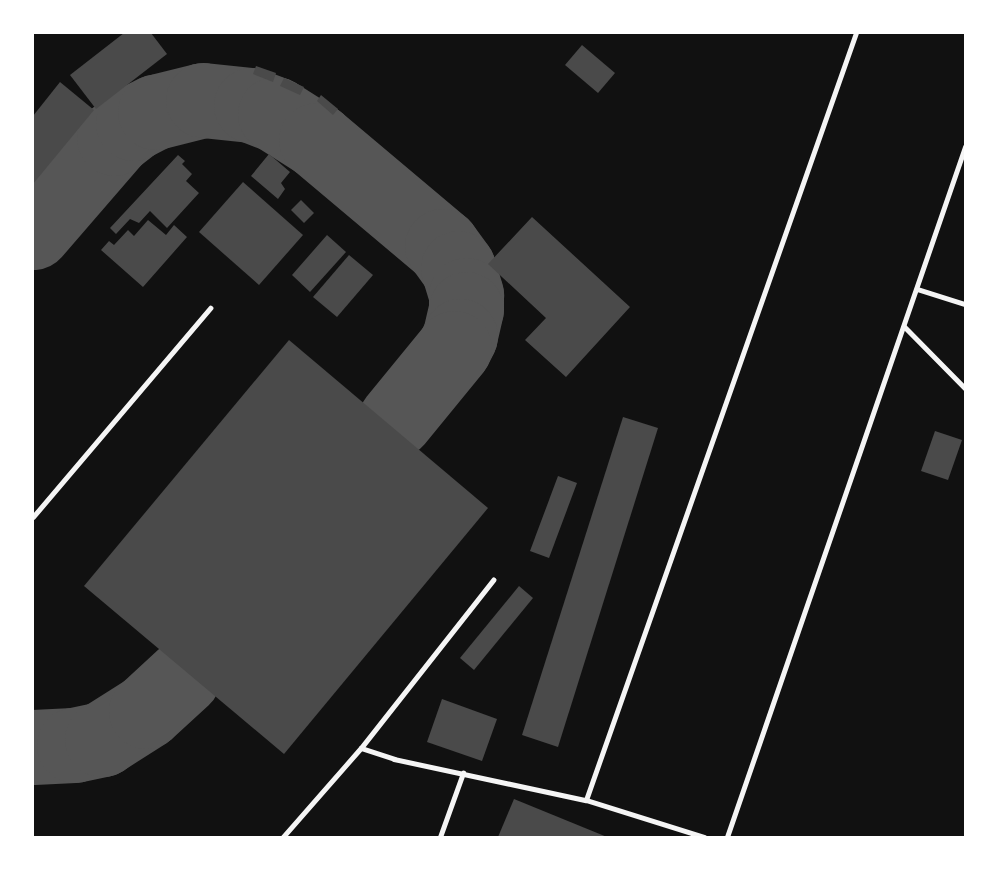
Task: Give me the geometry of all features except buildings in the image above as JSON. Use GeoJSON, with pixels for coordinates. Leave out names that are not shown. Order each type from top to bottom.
{"type":"FeatureCollection","features":[{"type":"Feature","properties":{"kind":"lane"},"geometry":{"type":"LineString","coordinates":[[586,800],[856,33]]}},
{"type":"Feature","properties":{"kind":"lane"},"geometry":{"type":"LineString","coordinates":[[727,837],[965,147]]}},
{"type":"Feature","properties":{"kind":"lane"},"geometry":{"type":"LineString","coordinates":[[958,166],[965,169]]}},
{"type":"Feature","properties":{"kind":"lane"},"geometry":{"type":"LineString","coordinates":[[917,289],[965,304]]}},
{"type":"Feature","properties":{"kind":"lane"},"geometry":{"type":"LineString","coordinates":[[33,517],[210,308]]}},
{"type":"Feature","properties":{"kind":"lane"},"geometry":{"type":"LineString","coordinates":[[904,326],[965,388]]}},
{"type":"Feature","properties":{"kind":"lane"},"geometry":{"type":"LineString","coordinates":[[283,837],[361,748],[493,580]]}},
{"type":"Feature","properties":{"kind":"lane"},"geometry":{"type":"LineString","coordinates":[[361,748],[394,759],[586,800],[704,837]]}},
{"type":"Feature","properties":{"kind":"lane"},"geometry":{"type":"LineString","coordinates":[[440,837],[463,773]]}},
{"type":"Feature","properties":{"kind":"taxiway"},"geometry":{"type":"LineString","coordinates":[[33,232],[114,138],[133,123],[155,112],[203,100],[251,105],[275,114],[316,140],[442,246],[458,268],[466,295],[466,309],[460,336],[454,348],[395,420]]}},
{"type":"Feature","properties":{"kind":"taxiway"},"geometry":{"type":"LineString","coordinates":[[33,747],[74,745],[102,739],[146,711],[183,677]]}}]}
